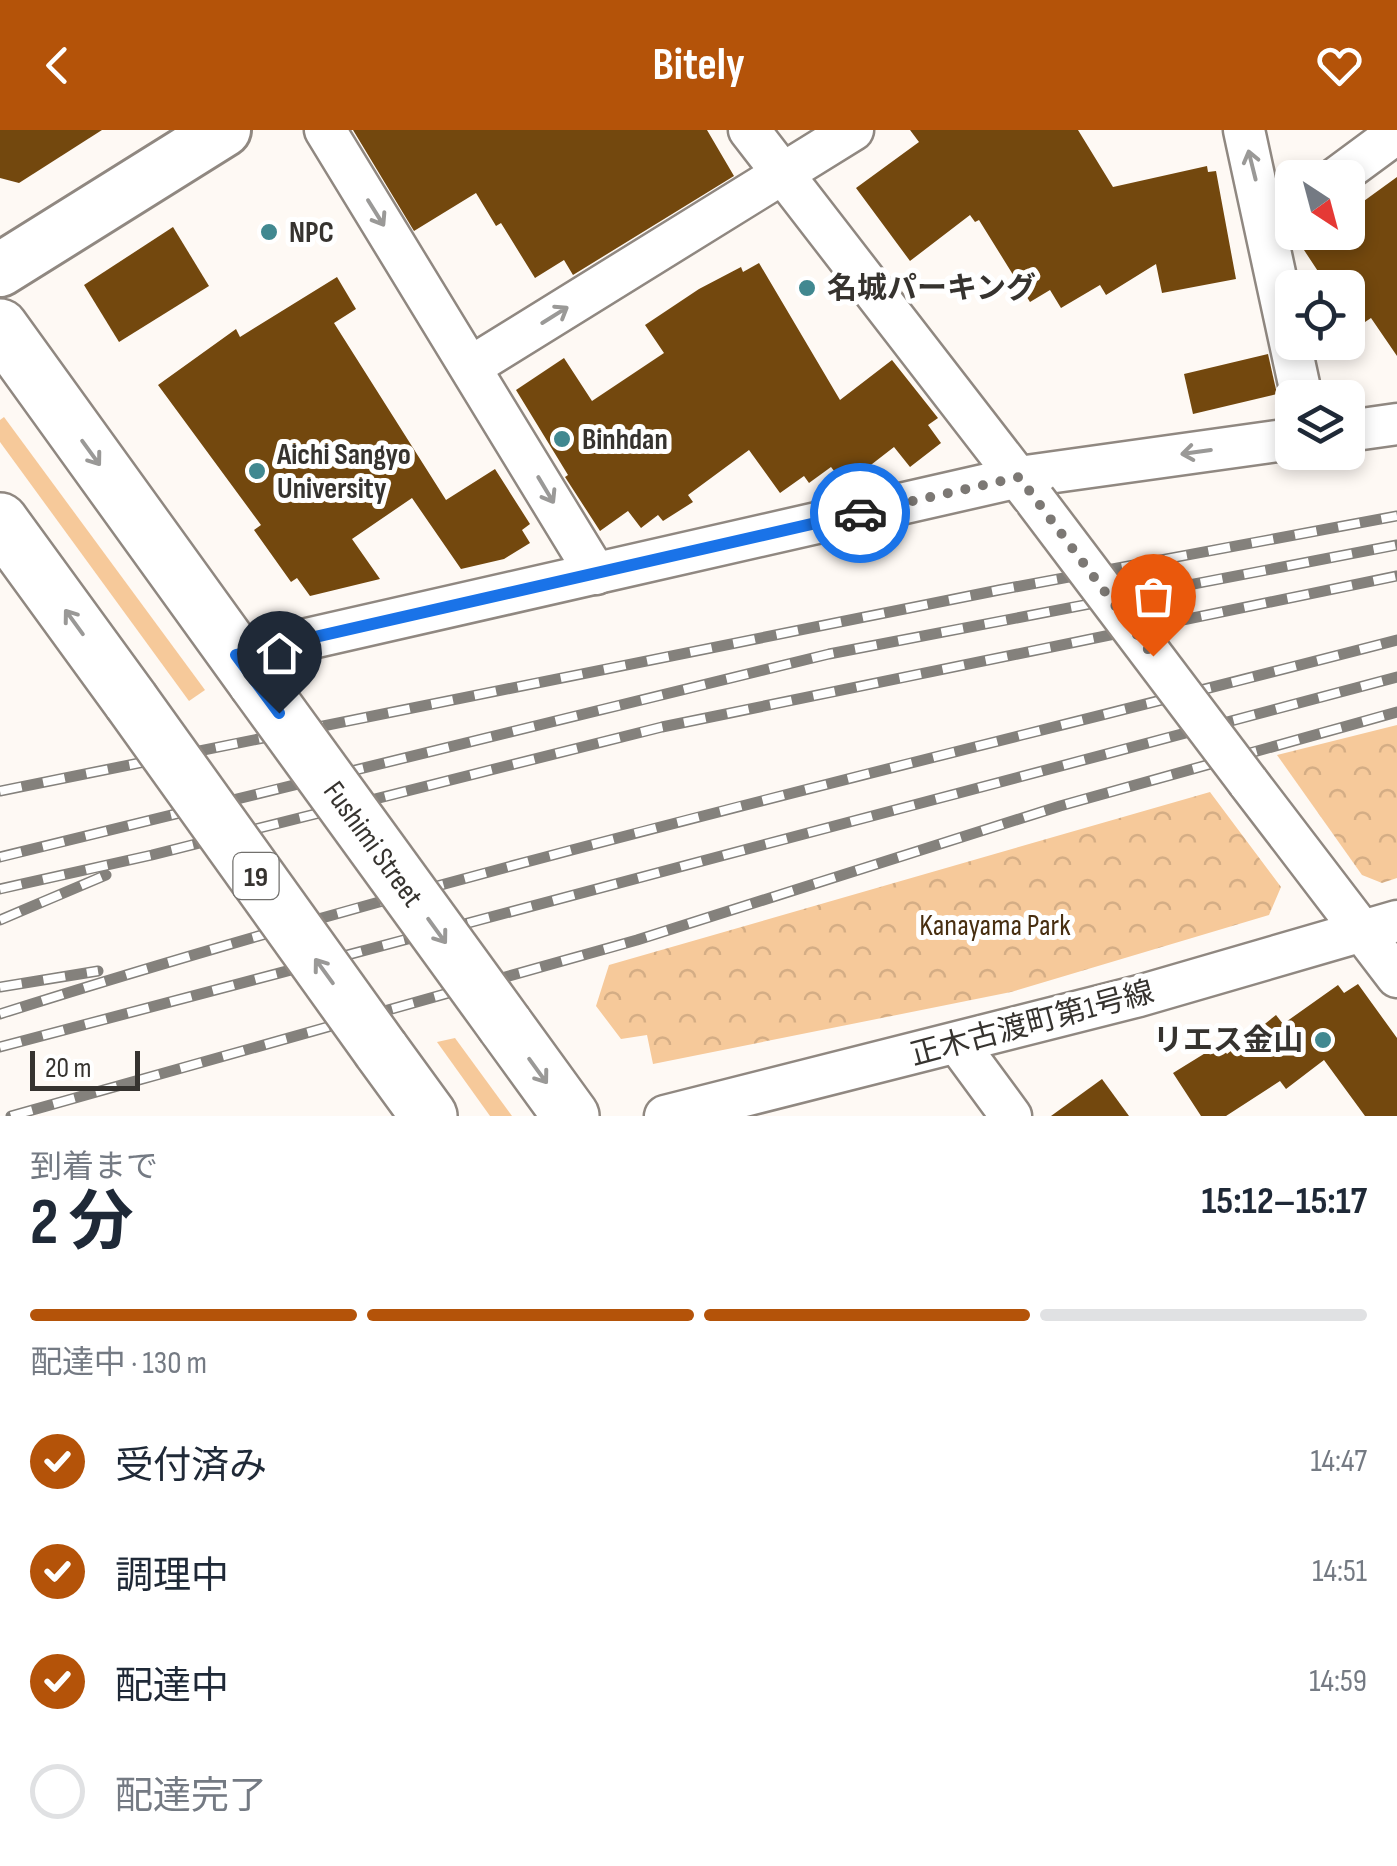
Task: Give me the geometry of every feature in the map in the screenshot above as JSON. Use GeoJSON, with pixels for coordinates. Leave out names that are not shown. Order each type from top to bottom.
{"type":"FeatureCollection","features":[{"type":"Feature","properties":{"kind":"highway","name":"Fushimi Street"},"geometry":{"type":"LineString","coordinates":[[0,327],[571,1116]]}},
{"type":"Feature","properties":{"kind":"highway","name":"19"},"geometry":{"type":"LineString","coordinates":[[0,522],[381,1050],[412,1110]]}},
{"type":"Feature","properties":{"kind":"main road"},"geometry":{"type":"LineString","coordinates":[[0,270],[224,130]]}},
{"type":"Feature","properties":{"kind":"street"},"geometry":{"type":"LineString","coordinates":[[325,130],[596,574]]}},
{"type":"Feature","properties":{"kind":"street"},"geometry":{"type":"LineString","coordinates":[[748,130],[1027,488],[1248,782],[1379,926],[1397,978]]}},
{"type":"Feature","properties":{"kind":"street"},"geometry":{"type":"LineString","coordinates":[[472,366],[853,130]]}},
{"type":"Feature","properties":{"kind":"street"},"geometry":{"type":"LineString","coordinates":[[1244,130],[1275,206]]}},
{"type":"Feature","properties":{"kind":"street"},"geometry":{"type":"LineString","coordinates":[[1360,160],[1397,133]]}},
{"type":"Feature","properties":{"kind":"street"},"geometry":{"type":"LineString","coordinates":[[1284,250],[1300,380]]}},
{"type":"Feature","properties":{"kind":"street"},"geometry":{"type":"LineString","coordinates":[[1365,429],[1397,424]]}},
{"type":"Feature","properties":{"kind":"street"},"geometry":{"type":"LineString","coordinates":[[246,668],[596,574],[1275,442]]}},
{"type":"Feature","properties":{"kind":"street","name":"正木古渡町第1号線"},"geometry":{"type":"LineString","coordinates":[[664,1116],[958,1044],[1379,926]]}},
{"type":"Feature","properties":{"kind":"street"},"geometry":{"type":"LineString","coordinates":[[958,1044],[1011,1116]]}},
{"type":"Feature","properties":{"kind":"green space"},"geometry":{"type":"Polygon","coordinates":[[[4,417],[205,690],[189,701],[0,442],[0,420],[4,417]]]}},
{"type":"Feature","properties":{"kind":"green space"},"geometry":{"type":"Polygon","coordinates":[[[1397,725],[1397,878],[1382,883],[1362,875],[1277,755],[1397,725]]]}},
{"type":"Feature","properties":{"kind":"green space","name":"Kanayama Park"},"geometry":{"type":"Polygon","coordinates":[[[1210,792],[1281,887],[1269,915],[1011,992],[653,1064],[647,1035],[621,1039],[596,1006],[609,965],[1210,792]]]}},
{"type":"Feature","properties":{"kind":"green space"},"geometry":{"type":"Polygon","coordinates":[[[455,1038],[512,1116],[490,1116],[437,1042],[455,1038]]]}},
{"type":"Feature","properties":{"kind":"building"},"geometry":{"type":"Polygon","coordinates":[[[0,130],[102,130],[19,183],[0,178],[0,130]]]}},
{"type":"Feature","properties":{"kind":"building"},"geometry":{"type":"Polygon","coordinates":[[[353,130],[707,130],[734,176],[573,275],[564,260],[535,278],[501,223],[496,226],[476,193],[414,231],[353,130]]]}},
{"type":"Feature","properties":{"kind":"building"},"geometry":{"type":"Polygon","coordinates":[[[910,130],[1078,130],[1113,187],[1207,166],[1208,172],[1216,171],[1236,279],[1162,293],[1156,264],[1106,295],[1100,285],[1061,308],[1050,290],[1030,302],[979,220],[975,222],[970,215],[910,261],[856,188],[919,142],[910,130]]]}},
{"type":"Feature","properties":{"kind":"building"},"geometry":{"type":"Polygon","coordinates":[[[1397,177],[1397,356],[1371,318],[1365,322],[1365,270],[1317,270],[1304,250],[1365,250],[1365,200],[1397,177]]]}},
{"type":"Feature","properties":{"kind":"building"},"geometry":{"type":"Polygon","coordinates":[[[173,227],[209,286],[119,342],[84,285],[173,227]]]}},
{"type":"Feature","properties":{"kind":"building"},"geometry":{"type":"Polygon","coordinates":[[[759,263],[840,400],[892,360],[938,418],[928,425],[941,443],[910,467],[894,447],[845,485],[831,467],[809,483],[804,476],[780,493],[749,450],[688,495],[693,502],[663,521],[658,515],[641,528],[628,511],[600,531],[516,390],[564,358],[592,401],[664,353],[645,325],[699,289],[741,267],[743,272],[759,263]]]}},
{"type":"Feature","properties":{"kind":"building"},"geometry":{"type":"Polygon","coordinates":[[[337,277],[356,309],[334,323],[446,500],[495,469],[530,524],[522,530],[530,543],[504,559],[461,569],[412,498],[352,539],[380,579],[310,596],[297,578],[291,582],[254,530],[261,525],[158,385],[236,329],[240,337],[337,277]]]}},
{"type":"Feature","properties":{"kind":"building"},"geometry":{"type":"Polygon","coordinates":[[[1268,354],[1275,394],[1193,414],[1184,374],[1268,354]]]}},
{"type":"Feature","properties":{"kind":"building"},"geometry":{"type":"Polygon","coordinates":[[[1358,984],[1397,1038],[1397,1116],[1365,1116],[1324,1060],[1286,1089],[1280,1081],[1226,1116],[1201,1116],[1173,1073],[1220,1044],[1227,1054],[1276,1015],[1283,1024],[1338,985],[1344,993],[1358,984]]]}},
{"type":"Feature","properties":{"kind":"building"},"geometry":{"type":"Polygon","coordinates":[[[1102,1079],[1129,1116],[1051,1116],[1102,1079]]]}},
{"type":"Feature","properties":{"kind":"railway"},"geometry":{"type":"LineString","coordinates":[[0,791],[999,590],[1397,516]]}},
{"type":"Feature","properties":{"kind":"railway"},"geometry":{"type":"LineString","coordinates":[[0,857],[829,654],[1397,545]]}},
{"type":"Feature","properties":{"kind":"railway"},"geometry":{"type":"LineString","coordinates":[[0,889],[152,855],[662,727],[1397,576]]}},
{"type":"Feature","properties":{"kind":"railway"},"geometry":{"type":"LineString","coordinates":[[0,1014],[521,863],[1397,640]]}},
{"type":"Feature","properties":{"kind":"railway"},"geometry":{"type":"LineString","coordinates":[[0,1047],[1397,677]]}},
{"type":"Feature","properties":{"kind":"railway"},"geometry":{"type":"LineString","coordinates":[[11,1116],[637,940],[1060,806],[1397,712]]}},
{"type":"Feature","properties":{"kind":"railway"},"geometry":{"type":"LineString","coordinates":[[0,920],[106,875]]}},
{"type":"Feature","properties":{"kind":"railway"},"geometry":{"type":"LineString","coordinates":[[0,987],[98,971]]}},
{"type":"Feature","properties":{"kind":"way so far"},"geometry":{"type":"LineString","coordinates":[[860,513],[1019,477],[1153,656]]}},
{"type":"Feature","properties":{"kind":"place","name":"NPC"},"geometry":{"type":"Point","coordinates":[269,232]}},
{"type":"Feature","properties":{"kind":"place","name":"名城パーキング"},"geometry":{"type":"Point","coordinates":[807,288]}},
{"type":"Feature","properties":{"kind":"place","name":"Binhdan"},"geometry":{"type":"Point","coordinates":[562,439]}},
{"type":"Feature","properties":{"kind":"place","name":"Aichi Sangyo University"},"geometry":{"type":"Point","coordinates":[257,471]}},
{"type":"Feature","properties":{"kind":"place","name":"リエス金山"},"geometry":{"type":"Point","coordinates":[1323,1040]}},
{"type":"Feature","properties":{"kind":"route"},"geometry":{"type":"LineString","coordinates":[[279,713],[236,655],[860,513]]}}]}
